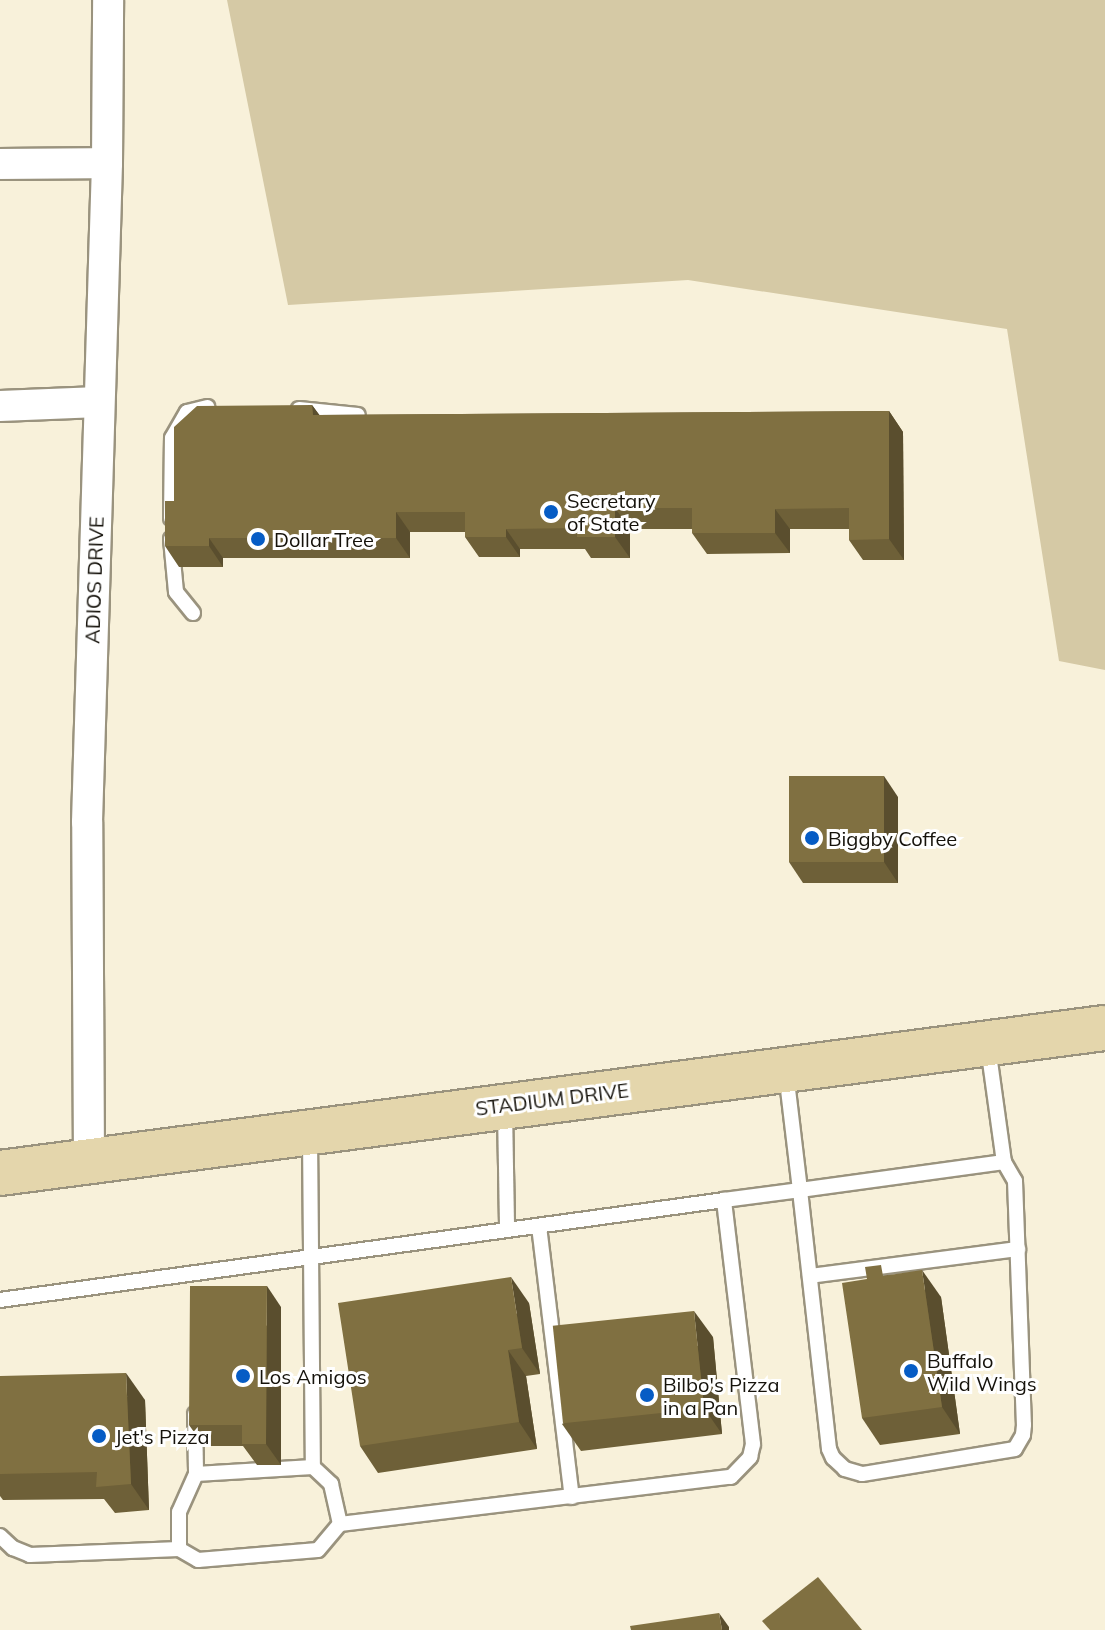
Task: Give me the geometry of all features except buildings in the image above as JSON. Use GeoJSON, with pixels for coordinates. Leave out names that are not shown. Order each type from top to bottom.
{"type":"FeatureCollection","features":[{"type":"Feature","properties":{"kind":"main road","name":"STADIUM DRIVE"},"geometry":{"type":"LineString","coordinates":[[0,1173],[1105,1028]]}},
{"type":"Feature","properties":{"kind":"street","name":"ADIOS DRIVE"},"geometry":{"type":"LineString","coordinates":[[89,1161],[87,822],[107,163],[108,0]]}},
{"type":"Feature","properties":{"kind":"street"},"geometry":{"type":"LineString","coordinates":[[0,164],[107,163]]}},
{"type":"Feature","properties":{"kind":"street"},"geometry":{"type":"LineString","coordinates":[[0,406],[99,402]]}},
{"type":"Feature","properties":{"kind":"lane"},"geometry":{"type":"LineString","coordinates":[[193,613],[176,592],[173,574],[172,438],[187,412],[221,406]]}},
{"type":"Feature","properties":{"kind":"lane"},"geometry":{"type":"LineString","coordinates":[[286,408],[358,415]]}},
{"type":"Feature","properties":{"kind":"lane"},"geometry":{"type":"LineString","coordinates":[[786,1069],[829,1449],[838,1464],[862,1474],[1008,1453],[1020,1443],[1024,1425],[1015,1181],[1004,1162],[988,1043]]}},
{"type":"Feature","properties":{"kind":"lane"},"geometry":{"type":"LineString","coordinates":[[505,1106],[507,1230]]}},
{"type":"Feature","properties":{"kind":"lane"},"geometry":{"type":"LineString","coordinates":[[310,1132],[313,1467],[331,1484],[340,1524]]}},
{"type":"Feature","properties":{"kind":"lane"},"geometry":{"type":"LineString","coordinates":[[0,1300],[195,1281],[311,1257],[1004,1162]]}},
{"type":"Feature","properties":{"kind":"lane"},"geometry":{"type":"LineString","coordinates":[[0,1536],[13,1548],[30,1555],[179,1549],[198,1560],[318,1550],[340,1524],[731,1477],[750,1457],[753,1444],[724,1200]]}},
{"type":"Feature","properties":{"kind":"lane"},"geometry":{"type":"LineString","coordinates":[[539,1226],[572,1497]]}},
{"type":"Feature","properties":{"kind":"lane"},"geometry":{"type":"LineString","coordinates":[[810,1276],[1018,1249]]}},
{"type":"Feature","properties":{"kind":"lane"},"geometry":{"type":"LineString","coordinates":[[179,1549],[179,1512],[196,1474],[195,1397]]}},
{"type":"Feature","properties":{"kind":"lane"},"geometry":{"type":"LineString","coordinates":[[196,1474],[313,1467]]}},
{"type":"Feature","properties":{"kind":"shaded area"},"geometry":{"type":"Polygon","coordinates":[[[227,0],[1105,0],[1105,670],[1059,661],[1007,329],[688,280],[288,305],[227,0]]]}},
{"type":"Feature","properties":{"kind":"place","name":"Secretary of State"},"geometry":{"type":"Point","coordinates":[551,512]}},
{"type":"Feature","properties":{"kind":"place","name":"Dollar Tree"},"geometry":{"type":"Point","coordinates":[258,539]}},
{"type":"Feature","properties":{"kind":"place","name":"Biggby Coffee"},"geometry":{"type":"Point","coordinates":[812,838]}},
{"type":"Feature","properties":{"kind":"place","name":"Buffalo Wild Wings"},"geometry":{"type":"Point","coordinates":[911,1371]}},
{"type":"Feature","properties":{"kind":"place","name":"Los Amigos"},"geometry":{"type":"Point","coordinates":[243,1376]}},
{"type":"Feature","properties":{"kind":"place","name":"Bilbo's Pizza in a Pan"},"geometry":{"type":"Point","coordinates":[647,1395]}},
{"type":"Feature","properties":{"kind":"place","name":"Jet's Pizza"},"geometry":{"type":"Point","coordinates":[99,1436]}}]}
